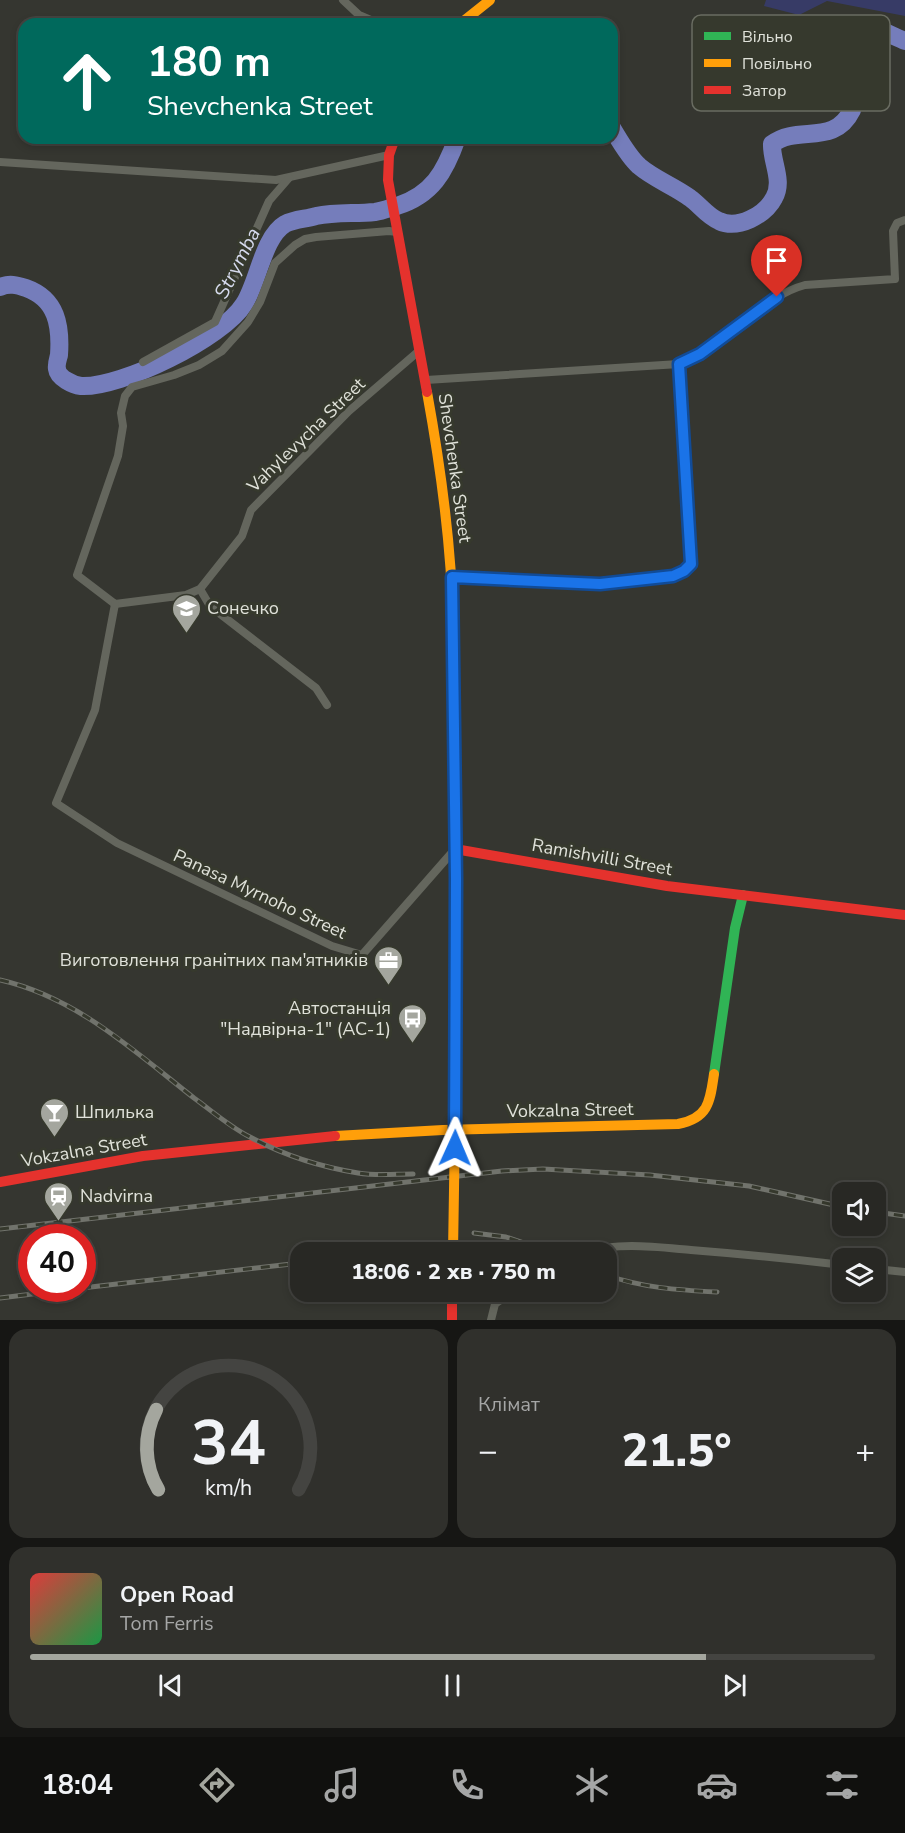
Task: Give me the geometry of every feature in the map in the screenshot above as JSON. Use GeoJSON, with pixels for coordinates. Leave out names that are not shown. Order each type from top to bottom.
{"type":"FeatureCollection","features":[{"type":"Feature","properties":{"kind":"street"},"geometry":{"type":"LineString","coordinates":[[343,0],[359,15],[366,18]]}},
{"type":"Feature","properties":{"kind":"street"},"geometry":{"type":"LineString","coordinates":[[468,18],[490,0]]}},
{"type":"Feature","properties":{"kind":"street","name":"Shevchenka Street"},"geometry":{"type":"LineString","coordinates":[[393,144],[389,154],[388,180],[440,465],[452,577],[456,879],[453,1242]]}},
{"type":"Feature","properties":{"kind":"street"},"geometry":{"type":"LineString","coordinates":[[0,162],[276,180],[389,154]]}},
{"type":"Feature","properties":{"kind":"street"},"geometry":{"type":"LineString","coordinates":[[143,362],[215,322],[269,201],[289,178]]}},
{"type":"Feature","properties":{"kind":"street"},"geometry":{"type":"LineString","coordinates":[[426,380],[679,364],[700,354],[777,297],[792,289],[805,285],[895,279],[893,231],[897,223],[905,220]]}},
{"type":"Feature","properties":{"kind":"street"},"geometry":{"type":"LineString","coordinates":[[327,705],[316,688],[210,606],[200,589],[186,595],[115,603],[76,575],[118,456],[123,426],[121,413],[125,396],[132,387],[191,369],[222,351],[248,322],[260,302],[275,263],[294,245],[305,239],[316,237],[389,231],[396,227]]}},
{"type":"Feature","properties":{"kind":"street","name":"Vahylevycha Street"},"geometry":{"type":"LineString","coordinates":[[200,589],[242,536],[251,510],[349,411],[420,350]]}},
{"type":"Feature","properties":{"kind":"street"},"geometry":{"type":"LineString","coordinates":[[452,577],[600,584],[673,576],[684,571],[691,564],[679,364]]}},
{"type":"Feature","properties":{"kind":"street","name":"Panasa Myrnoho Street"},"geometry":{"type":"LineString","coordinates":[[115,603],[95,710],[56,803],[117,843],[332,946],[362,955],[455,849]]}},
{"type":"Feature","properties":{"kind":"street","name":"Ramishvilli Street"},"geometry":{"type":"LineString","coordinates":[[455,849],[667,886],[905,915]]}},
{"type":"Feature","properties":{"kind":"street","name":"Vokzalna Street"},"geometry":{"type":"LineString","coordinates":[[0,1182],[143,1156],[296,1139],[443,1130],[691,1122],[709,1105],[735,928],[743,895]]}},
{"type":"Feature","properties":{"kind":"street"},"geometry":{"type":"LineString","coordinates":[[617,1247],[638,1246],[832,1264]]}},
{"type":"Feature","properties":{"kind":"street"},"geometry":{"type":"LineString","coordinates":[[886,1270],[905,1272]]}},
{"type":"Feature","properties":{"kind":"street"},"geometry":{"type":"LineString","coordinates":[[452,1302],[452,1320]]}},
{"type":"Feature","properties":{"kind":"street"},"geometry":{"type":"LineString","coordinates":[[490,1320],[498,1302]]}},
{"type":"Feature","properties":{"kind":"shaded area"},"geometry":{"type":"Polygon","coordinates":[[[766,0],[905,0],[905,16],[827,1],[799,15],[764,6],[766,0]]]}},
{"type":"Feature","properties":{"kind":"waterway","name":"Strymba"},"geometry":{"type":"LineString","coordinates":[[890,35],[905,41]]}},
{"type":"Feature","properties":{"kind":"waterway","name":"Strymba"},"geometry":{"type":"LineString","coordinates":[[618,138],[631,158],[645,171],[684,194],[715,219],[734,224],[758,215],[774,198],[778,185],[772,144],[793,135],[826,132],[836,128],[851,111]]}},
{"type":"Feature","properties":{"kind":"waterway","name":"Strymba"},"geometry":{"type":"LineString","coordinates":[[0,287],[13,285],[26,288],[45,299],[51,306],[59,334],[57,369],[63,378],[81,386],[120,379],[145,370],[194,345],[233,317],[249,295],[271,239],[285,224],[323,215],[378,212],[409,201],[419,196],[436,181],[454,144]]}},
{"type":"Feature","properties":{"kind":"railway"},"geometry":{"type":"LineString","coordinates":[[0,980],[28,988],[79,1012],[126,1044],[228,1124],[263,1143],[302,1160],[358,1173],[413,1174]]}},
{"type":"Feature","properties":{"kind":"railway"},"geometry":{"type":"LineString","coordinates":[[0,1229],[502,1171],[543,1169],[650,1175],[749,1186],[832,1205]]}},
{"type":"Feature","properties":{"kind":"railway"},"geometry":{"type":"LineString","coordinates":[[886,1213],[905,1216]]}},
{"type":"Feature","properties":{"kind":"railway"},"geometry":{"type":"LineString","coordinates":[[474,1233],[506,1237],[521,1242]]}},
{"type":"Feature","properties":{"kind":"railway"},"geometry":{"type":"LineString","coordinates":[[96,1286],[290,1264]]}},
{"type":"Feature","properties":{"kind":"railway"},"geometry":{"type":"LineString","coordinates":[[617,1278],[647,1286],[717,1292]]}},
{"type":"Feature","properties":{"kind":"railway"},"geometry":{"type":"LineString","coordinates":[[0,1298],[18,1296]]}},
{"type":"Feature","properties":{"kind":"traffic: fast"},"geometry":{"type":"LineString","coordinates":[[453,625],[456,877]]}},
{"type":"Feature","properties":{"kind":"traffic: fast"},"geometry":{"type":"LineString","coordinates":[[714,1074],[735,928],[743,895]]}},
{"type":"Feature","properties":{"kind":"traffic: slow"},"geometry":{"type":"LineString","coordinates":[[468,18],[490,0]]}},
{"type":"Feature","properties":{"kind":"traffic: slow"},"geometry":{"type":"LineString","coordinates":[[427,392],[445,508],[453,625]]}},
{"type":"Feature","properties":{"kind":"traffic: slow"},"geometry":{"type":"LineString","coordinates":[[335,1136],[443,1130],[678,1124],[702,1113],[709,1100],[714,1074]]}},
{"type":"Feature","properties":{"kind":"traffic: slow"},"geometry":{"type":"LineString","coordinates":[[453,1242],[455,1127]]}},
{"type":"Feature","properties":{"kind":"traffic: jam"},"geometry":{"type":"LineString","coordinates":[[393,144],[389,155],[388,180],[427,392]]}},
{"type":"Feature","properties":{"kind":"traffic: jam"},"geometry":{"type":"LineString","coordinates":[[455,849],[667,886],[905,915]]}},
{"type":"Feature","properties":{"kind":"traffic: jam"},"geometry":{"type":"LineString","coordinates":[[455,1127],[456,877]]}},
{"type":"Feature","properties":{"kind":"traffic: jam"},"geometry":{"type":"LineString","coordinates":[[0,1182],[143,1156],[335,1136]]}},
{"type":"Feature","properties":{"kind":"traffic: jam"},"geometry":{"type":"LineString","coordinates":[[452,1302],[452,1320]]}},
{"type":"Feature","properties":{"kind":"place","name":"Сонечко"},"geometry":{"type":"Point","coordinates":[186,634]}},
{"type":"Feature","properties":{"kind":"place","name":"Виготовлення гранітних пам'ятників"},"geometry":{"type":"Point","coordinates":[389,986]}},
{"type":"Feature","properties":{"kind":"place","name":"Автостанція \"Надвірна-1\" (АС-1)"},"geometry":{"type":"Point","coordinates":[412,1044]}},
{"type":"Feature","properties":{"kind":"place","name":"Шпилька"},"geometry":{"type":"Point","coordinates":[54,1138]}},
{"type":"Feature","properties":{"kind":"place","name":"Nadvirna"},"geometry":{"type":"Point","coordinates":[59,1222]}},
{"type":"Feature","properties":{"kind":"route"},"geometry":{"type":"LineString","coordinates":[[455,1148],[456,879],[452,577],[600,584],[654,579],[673,576],[684,571],[691,564],[679,364],[700,354],[777,297]]}}]}
